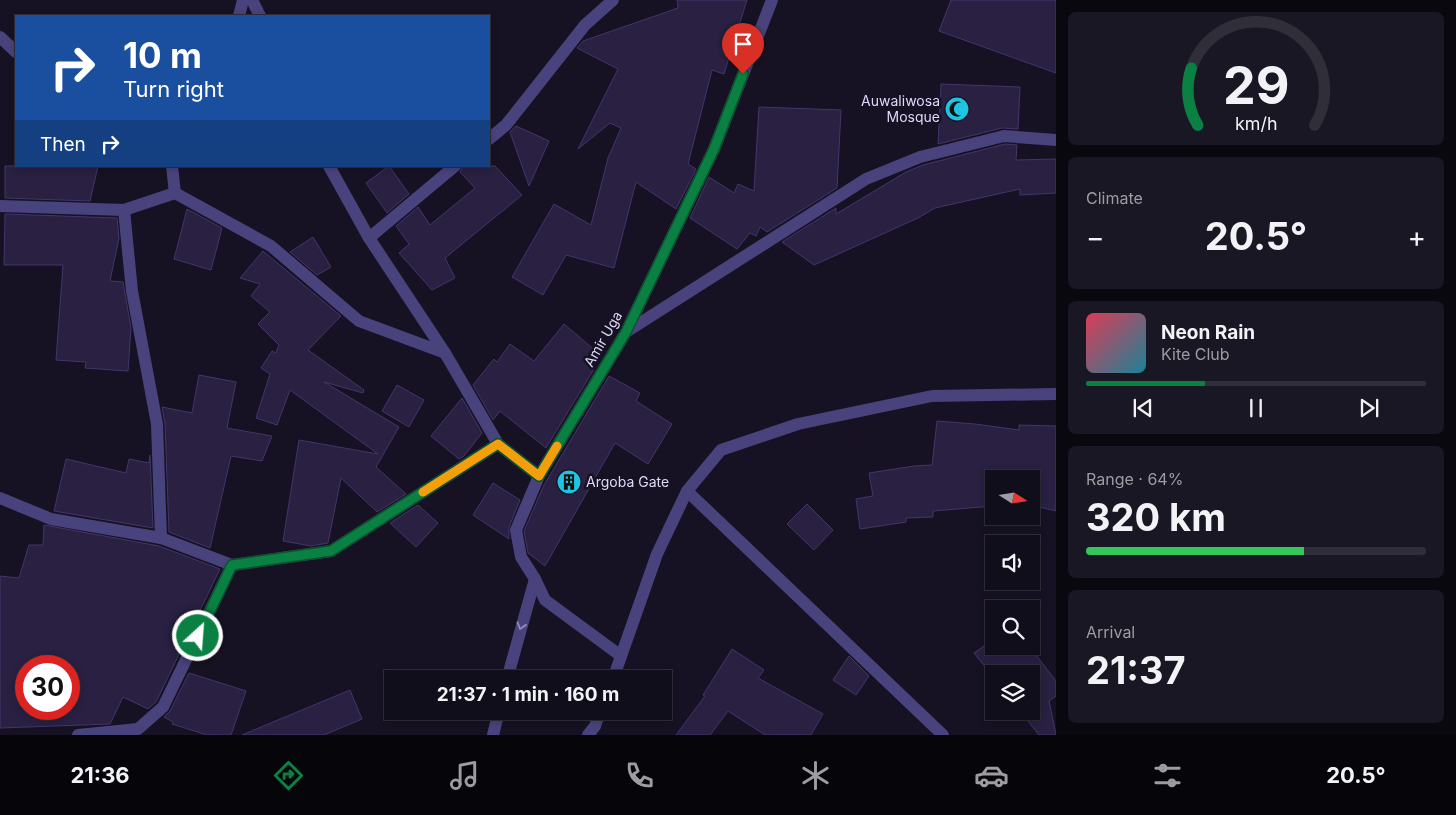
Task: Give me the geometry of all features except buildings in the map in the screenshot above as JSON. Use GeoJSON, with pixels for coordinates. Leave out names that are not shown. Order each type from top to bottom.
{"type":"FeatureCollection","features":[{"type":"Feature","properties":{"kind":"street"},"geometry":{"type":"LineString","coordinates":[[239,15],[243,0]]}},
{"type":"Feature","properties":{"kind":"street"},"geometry":{"type":"LineString","coordinates":[[252,0],[260,15]]}},
{"type":"Feature","properties":{"kind":"street"},"geometry":{"type":"LineString","coordinates":[[490,138],[506,125],[584,25],[613,0]]}},
{"type":"Feature","properties":{"kind":"street","name":"Amir Uga"},"geometry":{"type":"LineString","coordinates":[[621,656],[544,600],[535,579],[521,556],[516,530],[539,476],[626,332],[714,149],[772,0]]}},
{"type":"Feature","properties":{"kind":"street"},"geometry":{"type":"LineString","coordinates":[[0,37],[15,51]]}},
{"type":"Feature","properties":{"kind":"street"},"geometry":{"type":"LineString","coordinates":[[626,332],[866,179],[920,157],[1004,136],[1056,140]]}},
{"type":"Feature","properties":{"kind":"street"},"geometry":{"type":"LineString","coordinates":[[172,167],[175,193]]}},
{"type":"Feature","properties":{"kind":"street"},"geometry":{"type":"LineString","coordinates":[[330,167],[368,238],[445,353],[498,444],[539,476]]}},
{"type":"Feature","properties":{"kind":"street"},"geometry":{"type":"LineString","coordinates":[[368,238],[455,167]]}},
{"type":"Feature","properties":{"kind":"street"},"geometry":{"type":"LineString","coordinates":[[0,206],[124,210],[175,193],[271,246],[359,321],[445,353]]}},
{"type":"Feature","properties":{"kind":"street"},"geometry":{"type":"LineString","coordinates":[[124,210],[132,291],[156,424],[161,538]]}},
{"type":"Feature","properties":{"kind":"street"},"geometry":{"type":"LineString","coordinates":[[616,670],[656,554],[688,490],[721,450],[798,424],[932,396],[1056,394]]}},
{"type":"Feature","properties":{"kind":"street"},"geometry":{"type":"LineString","coordinates":[[0,498],[50,519],[161,538],[232,565],[331,551],[498,444]]}},
{"type":"Feature","properties":{"kind":"street"},"geometry":{"type":"LineString","coordinates":[[688,490],[943,735]]}},
{"type":"Feature","properties":{"kind":"street"},"geometry":{"type":"LineString","coordinates":[[78,735],[138,730],[163,707],[232,565]]}},
{"type":"Feature","properties":{"kind":"street"},"geometry":{"type":"LineString","coordinates":[[510,670],[535,579]]}},
{"type":"Feature","properties":{"kind":"street"},"geometry":{"type":"LineString","coordinates":[[493,735],[497,720]]}},
{"type":"Feature","properties":{"kind":"street"},"geometry":{"type":"LineString","coordinates":[[588,735],[597,720]]}},
{"type":"Feature","properties":{"kind":"slow traffic"},"geometry":{"type":"LineString","coordinates":[[423,492],[498,444],[539,476],[557,446]]}},
{"type":"Feature","properties":{"kind":"place","name":"Auwaliwosa Mosque"},"geometry":{"type":"Point","coordinates":[957,109]}},
{"type":"Feature","properties":{"kind":"place","name":"Argoba Gate"},"geometry":{"type":"Point","coordinates":[569,482]}},
{"type":"Feature","properties":{"kind":"route"},"geometry":{"type":"LineString","coordinates":[[198,636],[232,565],[331,551],[498,444],[539,476],[626,332],[714,149],[743,74]]}}]}
